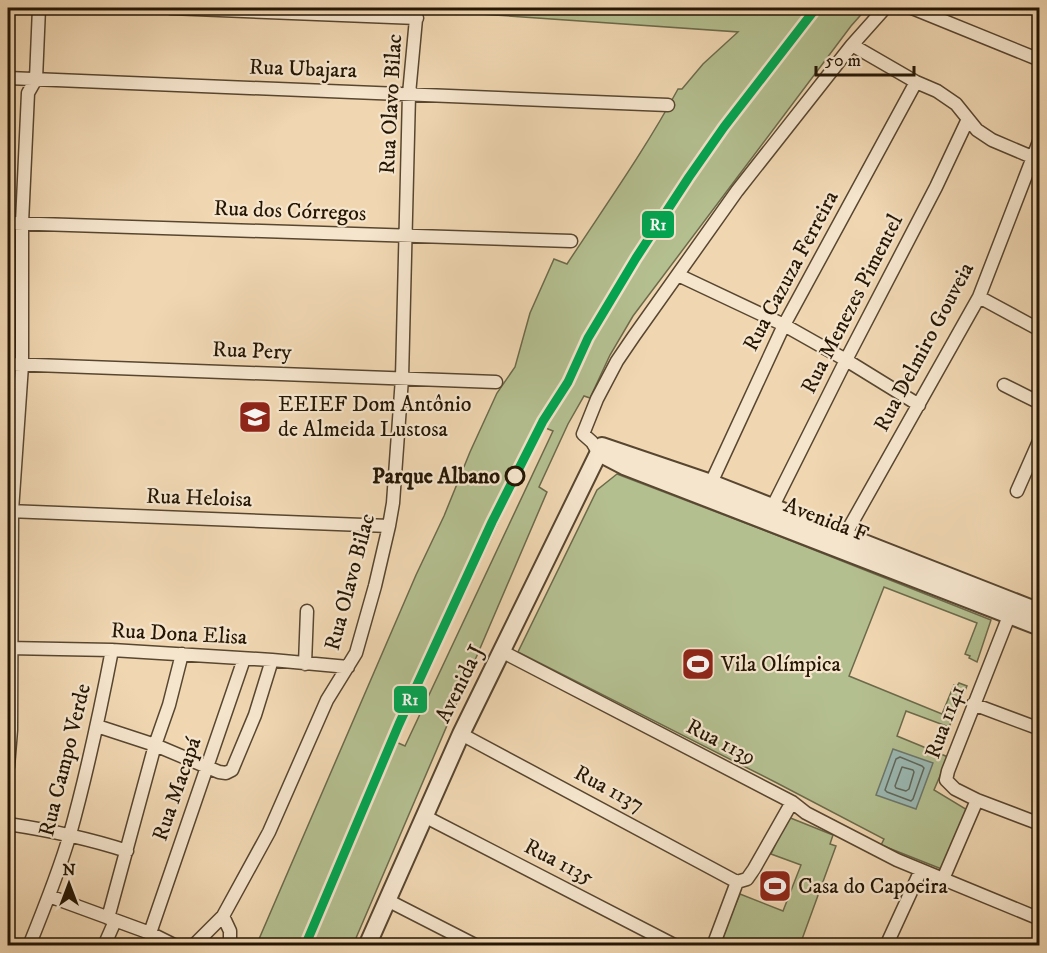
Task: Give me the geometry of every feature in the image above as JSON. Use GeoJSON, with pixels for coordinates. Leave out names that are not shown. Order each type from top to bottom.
{"type":"FeatureCollection","features":[{"type":"Feature","properties":{"kind":"street"},"geometry":{"type":"LineString","coordinates":[[8,767],[11,730],[10,511],[22,364],[22,223],[27,93],[36,79],[39,8]]}},
{"type":"Feature","properties":{"kind":"street"},"geometry":{"type":"LineString","coordinates":[[170,8],[417,13]]}},
{"type":"Feature","properties":{"kind":"street"},"geometry":{"type":"LineString","coordinates":[[594,444],[597,399],[617,361],[743,182],[852,45],[885,8]]}},
{"type":"Feature","properties":{"kind":"street"},"geometry":{"type":"LineString","coordinates":[[912,8],[1040,60]]}},
{"type":"Feature","properties":{"kind":"street","name":"Rua Olavo Bilac"},"geometry":{"type":"LineString","coordinates":[[193,945],[224,916],[269,832],[327,700],[356,653],[389,526],[393,503],[402,378],[409,94],[417,13]]}},
{"type":"Feature","properties":{"kind":"street"},"geometry":{"type":"LineString","coordinates":[[852,45],[937,91],[956,104],[977,129],[992,140],[1032,157]]}},
{"type":"Feature","properties":{"kind":"street","name":"Rua Ubajara"},"geometry":{"type":"LineString","coordinates":[[8,78],[668,105]]}},
{"type":"Feature","properties":{"kind":"street","name":"Rua Cazuza Ferreira"},"geometry":{"type":"LineString","coordinates":[[711,483],[784,325],[916,81]]}},
{"type":"Feature","properties":{"kind":"street","name":"Rua Menezes Pimentel"},"geometry":{"type":"LineString","coordinates":[[771,508],[926,207],[968,119]]}},
{"type":"Feature","properties":{"kind":"street","name":"Rua Delmiro Gouveia"},"geometry":{"type":"LineString","coordinates":[[845,536],[979,297],[1040,139]]}},
{"type":"Feature","properties":{"kind":"street","name":"Rua dos Córregos"},"geometry":{"type":"LineString","coordinates":[[8,223],[572,241]]}},
{"type":"Feature","properties":{"kind":"street"},"geometry":{"type":"LineString","coordinates":[[678,275],[784,325],[919,405]]}},
{"type":"Feature","properties":{"kind":"street"},"geometry":{"type":"LineString","coordinates":[[979,297],[1040,330]]}},
{"type":"Feature","properties":{"kind":"street","name":"Rua Pery"},"geometry":{"type":"LineString","coordinates":[[8,364],[495,382]]}},
{"type":"Feature","properties":{"kind":"street"},"geometry":{"type":"LineString","coordinates":[[1004,385],[1040,403]]}},
{"type":"Feature","properties":{"kind":"street"},"geometry":{"type":"LineString","coordinates":[[1017,491],[1040,439]]}},
{"type":"Feature","properties":{"kind":"street","name":"Avenida F"},"geometry":{"type":"LineString","coordinates":[[594,444],[711,483],[771,508],[804,528],[845,536],[1040,612]]}},
{"type":"Feature","properties":{"kind":"street","name":"Avenida F"},"geometry":{"type":"LineString","coordinates":[[594,444],[624,466],[804,528],[1009,616],[1040,627]]}},
{"type":"Feature","properties":{"kind":"street","name":"Avenida J"},"geometry":{"type":"LineString","coordinates":[[367,945],[594,444]]}},
{"type":"Feature","properties":{"kind":"street","name":"Rua Heloisa"},"geometry":{"type":"LineString","coordinates":[[10,511],[389,526]]}},
{"type":"Feature","properties":{"kind":"street"},"geometry":{"type":"LineString","coordinates":[[305,664],[307,611]]}},
{"type":"Feature","properties":{"kind":"street","name":"Rua 1141"},"geometry":{"type":"LineString","coordinates":[[1009,616],[973,704],[946,780],[955,789],[977,800],[1040,824]]}},
{"type":"Feature","properties":{"kind":"street","name":"Rua Dona Elisa"},"geometry":{"type":"LineString","coordinates":[[10,648],[112,650],[348,667]]}},
{"type":"Feature","properties":{"kind":"street","name":"Rua Campo Verde"},"geometry":{"type":"LineString","coordinates":[[29,945],[70,834],[97,726],[112,650]]}},
{"type":"Feature","properties":{"kind":"street","name":"Rua 1139"},"geometry":{"type":"LineString","coordinates":[[501,651],[792,802],[806,813],[897,860],[1040,920]]}},
{"type":"Feature","properties":{"kind":"street"},"geometry":{"type":"LineString","coordinates":[[104,945],[155,745],[169,705],[182,654]]}},
{"type":"Feature","properties":{"kind":"street","name":"Rua Macapá"},"geometry":{"type":"LineString","coordinates":[[150,933],[243,659]]}},
{"type":"Feature","properties":{"kind":"street"},"geometry":{"type":"LineString","coordinates":[[97,726],[155,745],[206,768],[226,773],[232,770],[255,715],[272,660]]}},
{"type":"Feature","properties":{"kind":"street"},"geometry":{"type":"LineString","coordinates":[[973,704],[1040,729]]}},
{"type":"Feature","properties":{"kind":"street","name":"Rua 1137"},"geometry":{"type":"LineString","coordinates":[[461,734],[737,882]]}},
{"type":"Feature","properties":{"kind":"street"},"geometry":{"type":"LineString","coordinates":[[943,879],[977,800]]}},
{"type":"Feature","properties":{"kind":"street"},"geometry":{"type":"LineString","coordinates":[[713,945],[737,882],[747,879],[754,869],[792,802]]}},
{"type":"Feature","properties":{"kind":"street","name":"Rua 1135"},"geometry":{"type":"LineString","coordinates":[[424,816],[676,945]]}},
{"type":"Feature","properties":{"kind":"street"},"geometry":{"type":"LineString","coordinates":[[8,824],[70,834],[127,851]]}},
{"type":"Feature","properties":{"kind":"street"},"geometry":{"type":"LineString","coordinates":[[886,945],[921,870]]}},
{"type":"Feature","properties":{"kind":"street"},"geometry":{"type":"LineString","coordinates":[[49,896],[150,933],[176,945]]}},
{"type":"Feature","properties":{"kind":"street"},"geometry":{"type":"LineString","coordinates":[[387,900],[477,945]]}},
{"type":"Feature","properties":{"kind":"street"},"geometry":{"type":"LineString","coordinates":[[224,916],[230,930],[231,945]]}},
{"type":"Feature","properties":{"kind":"green space"},"geometry":{"type":"Polygon","coordinates":[[[480,8],[867,8],[851,26],[633,316],[610,355],[590,398],[584,396],[568,424],[539,487],[547,492],[353,945],[256,946],[470,452],[497,393],[515,367],[530,313],[554,259],[567,264],[638,156],[678,89],[682,89],[703,64],[738,32],[480,14],[480,8]],[[543,427],[396,742],[405,746],[553,431],[543,427]]]}},
{"type":"Feature","properties":{"kind":"green space","name":"Vila Olímpica"},"geometry":{"type":"Polygon","coordinates":[[[617,474],[991,620],[977,662],[965,654],[977,623],[884,587],[849,676],[942,714],[954,685],[957,686],[959,683],[967,686],[949,727],[906,711],[897,736],[948,757],[934,790],[969,811],[944,870],[881,845],[884,839],[518,652],[597,490],[617,474]]]}},
{"type":"Feature","properties":{"kind":"green space"},"geometry":{"type":"Polygon","coordinates":[[[788,817],[833,835],[830,844],[836,846],[801,942],[810,945],[718,946],[740,894],[783,911],[801,865],[771,854],[788,817]]]}},
{"type":"Feature","properties":{"kind":"water"},"geometry":{"type":"Polygon","coordinates":[[[893,749],[933,763],[916,809],[876,795],[893,749]]]}},
{"type":"Feature","properties":{"kind":"tram line"},"geometry":{"type":"LineString","coordinates":[[543,421],[568,382],[588,338],[636,258],[689,177]]}},
{"type":"Feature","properties":{"kind":"railway"},"geometry":{"type":"LineString","coordinates":[[305,946],[399,724],[492,522],[543,421]]}},
{"type":"Feature","properties":{"kind":"transit line","name":"R1"},"geometry":{"type":"LineString","coordinates":[[305,946],[399,724],[492,522],[543,421],[568,382],[588,338],[636,258],[689,177],[724,127],[816,8]]}},
{"type":"Feature","properties":{"kind":"place","name":"EEIEF Dom Antônio de Almeida Lustosa"},"geometry":{"type":"Point","coordinates":[255,417]}},
{"type":"Feature","properties":{"kind":"place","name":"Parque Albano"},"geometry":{"type":"Point","coordinates":[515,476]}},
{"type":"Feature","properties":{"kind":"place","name":"Vila Olímpica"},"geometry":{"type":"Point","coordinates":[698,664]}},
{"type":"Feature","properties":{"kind":"place","name":"Casa do Capoeira"},"geometry":{"type":"Point","coordinates":[775,886]}}]}
